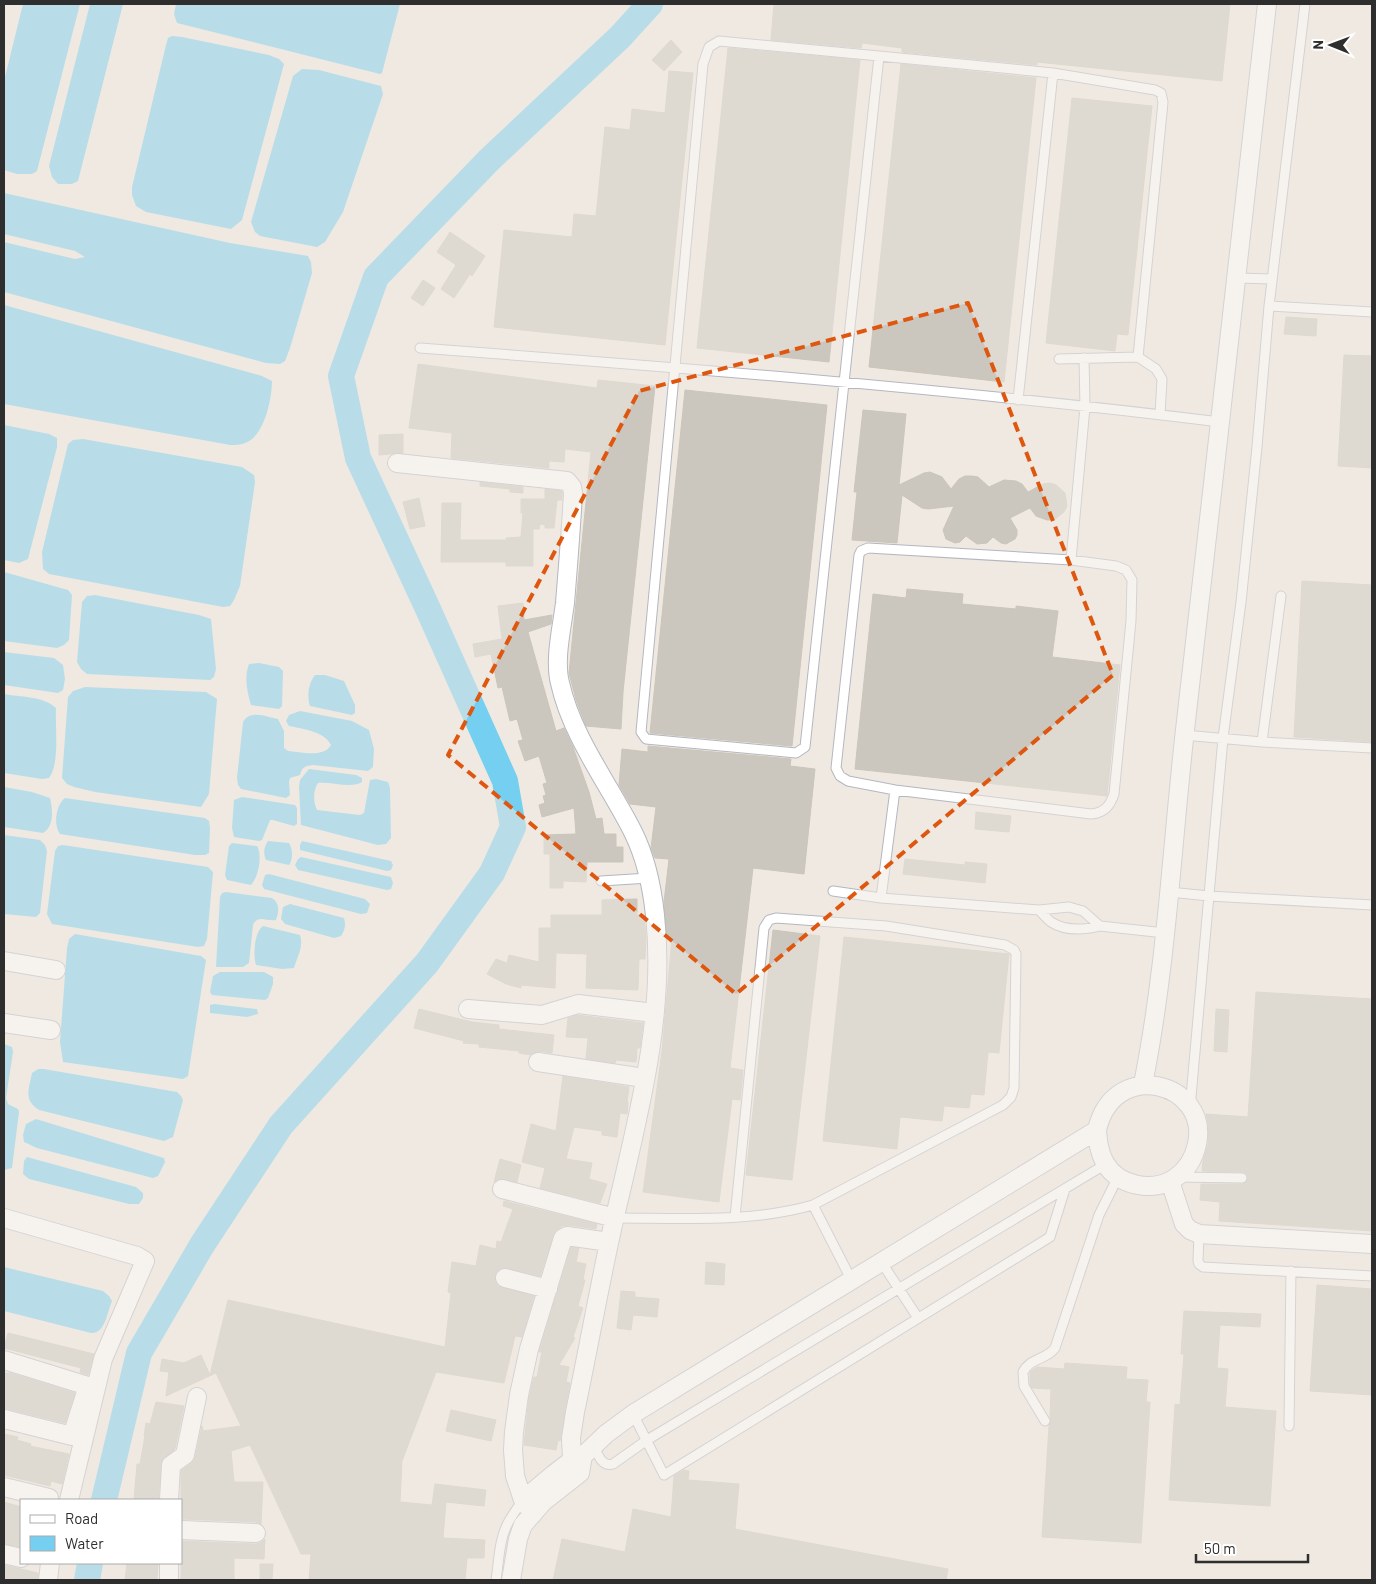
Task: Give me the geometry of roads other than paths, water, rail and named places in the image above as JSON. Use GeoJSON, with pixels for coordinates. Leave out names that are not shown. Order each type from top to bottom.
{"type":"FeatureCollection","features":[{"type":"Feature","properties":{"kind":"street"},"geometry":{"type":"LineString","coordinates":[[1143,1084],[1152,1038],[1165,934],[1184,735],[1237,278],[1266,4]]}},
{"type":"Feature","properties":{"kind":"street"},"geometry":{"type":"LineString","coordinates":[[397,463],[567,481],[571,484],[573,493],[559,656],[560,685],[578,730],[613,797],[634,832],[644,857],[649,878],[657,944],[658,975],[652,1035],[633,1141],[609,1242],[575,1412],[571,1438],[582,1458]]}},
{"type":"Feature","properties":{"kind":"street"},"geometry":{"type":"LineString","coordinates":[[4,961],[56,970]]}},
{"type":"Feature","properties":{"kind":"street"},"geometry":{"type":"LineString","coordinates":[[468,1009],[542,1015],[578,1004],[654,1013]]}},
{"type":"Feature","properties":{"kind":"street"},"geometry":{"type":"LineString","coordinates":[[4,1023],[51,1030]]}},
{"type":"Feature","properties":{"kind":"street"},"geometry":{"type":"LineString","coordinates":[[538,1062],[644,1078]]}},
{"type":"Feature","properties":{"kind":"street"},"geometry":{"type":"LineString","coordinates":[[1143,1084],[1161,1086],[1178,1094],[1190,1108],[1197,1122],[1198,1138],[1195,1153],[1188,1166],[1173,1179],[1152,1186],[1135,1185],[1118,1177],[1106,1164],[1098,1148],[1097,1130],[1100,1116],[1107,1104],[1117,1094],[1129,1087],[1143,1084]]}},
{"type":"Feature","properties":{"kind":"street"},"geometry":{"type":"LineString","coordinates":[[528,1507],[543,1502],[582,1458],[633,1414],[1097,1130]]}},
{"type":"Feature","properties":{"kind":"street"},"geometry":{"type":"LineString","coordinates":[[1173,1179],[1184,1224],[1190,1230],[1199,1234],[1372,1244]]}},
{"type":"Feature","properties":{"kind":"street"},"geometry":{"type":"LineString","coordinates":[[502,1189],[615,1218]]}},
{"type":"Feature","properties":{"kind":"street"},"geometry":{"type":"LineString","coordinates":[[4,1218],[137,1256],[145,1261],[103,1360],[69,1499]]}},
{"type":"Feature","properties":{"kind":"street"},"geometry":{"type":"LineString","coordinates":[[511,1580],[518,1537],[528,1507],[515,1476],[513,1450],[519,1395],[529,1349],[563,1238],[567,1236],[609,1242]]}},
{"type":"Feature","properties":{"kind":"street"},"geometry":{"type":"LineString","coordinates":[[506,1278],[548,1289]]}},
{"type":"Feature","properties":{"kind":"street"},"geometry":{"type":"LineString","coordinates":[[4,1360],[88,1386],[72,1436],[4,1419]]}},
{"type":"Feature","properties":{"kind":"street"},"geometry":{"type":"LineString","coordinates":[[169,1499],[171,1465],[185,1455],[197,1397]]}},
{"type":"Feature","properties":{"kind":"street"},"geometry":{"type":"LineString","coordinates":[[4,1486],[49,1498]]}},
{"type":"Feature","properties":{"kind":"street"},"geometry":{"type":"LineString","coordinates":[[182,1530],[256,1533]]}},
{"type":"Feature","properties":{"kind":"street"},"geometry":{"type":"LineString","coordinates":[[4,1554],[20,1558]]}},
{"type":"Feature","properties":{"kind":"street"},"geometry":{"type":"LineString","coordinates":[[169,1564],[169,1580]]}},
{"type":"Feature","properties":{"kind":"lane"},"geometry":{"type":"LineString","coordinates":[[1190,1108],[1223,738],[1241,602],[1258,446],[1269,306],[1305,4]]}},
{"type":"Feature","properties":{"kind":"lane"},"geometry":{"type":"LineString","coordinates":[[879,56],[842,382],[805,747],[796,753],[646,739],[641,732],[674,367],[704,64],[709,46],[719,41],[879,56],[1053,73],[1155,90],[1161,93],[1163,102],[1138,357]]}},
{"type":"Feature","properties":{"kind":"lane"},"geometry":{"type":"LineString","coordinates":[[1018,400],[1053,73]]}},
{"type":"Feature","properties":{"kind":"lane"},"geometry":{"type":"LineString","coordinates":[[1237,278],[1272,279]]}},
{"type":"Feature","properties":{"kind":"lane"},"geometry":{"type":"LineString","coordinates":[[1269,306],[1372,312]]}},
{"type":"Feature","properties":{"kind":"lane"},"geometry":{"type":"LineString","coordinates":[[420,348],[842,382],[1220,422]]}},
{"type":"Feature","properties":{"kind":"lane"},"geometry":{"type":"LineString","coordinates":[[1059,358],[1138,357],[1156,369],[1162,379],[1160,415]]}},
{"type":"Feature","properties":{"kind":"lane"},"geometry":{"type":"LineString","coordinates":[[1070,560],[1085,407],[1084,358]]}},
{"type":"Feature","properties":{"kind":"lane"},"geometry":{"type":"LineString","coordinates":[[868,548],[1070,560],[1116,566],[1126,570],[1132,580],[1131,621],[1114,794],[1109,806],[1102,812],[1091,814],[895,790],[848,781],[840,776],[836,768],[859,555],[861,551],[868,548]]}},
{"type":"Feature","properties":{"kind":"lane"},"geometry":{"type":"LineString","coordinates":[[1262,742],[1281,596]]}},
{"type":"Feature","properties":{"kind":"lane"},"geometry":{"type":"LineString","coordinates":[[1184,735],[1262,742],[1372,748]]}},
{"type":"Feature","properties":{"kind":"lane"},"geometry":{"type":"LineString","coordinates":[[881,898],[895,790]]}},
{"type":"Feature","properties":{"kind":"lane"},"geometry":{"type":"LineString","coordinates":[[601,881],[649,878]]}},
{"type":"Feature","properties":{"kind":"lane"},"geometry":{"type":"LineString","coordinates":[[833,891],[881,898],[1039,910],[1058,907],[1076,908],[1089,915],[1100,926]]}},
{"type":"Feature","properties":{"kind":"lane"},"geometry":{"type":"LineString","coordinates":[[1169,892],[1372,905]]}},
{"type":"Feature","properties":{"kind":"lane"},"geometry":{"type":"LineString","coordinates":[[1039,910],[1052,922],[1067,928],[1090,929],[1100,926],[1165,934]]}},
{"type":"Feature","properties":{"kind":"lane"},"geometry":{"type":"LineString","coordinates":[[615,1218],[735,1217],[784,1211],[813,1205],[996,1110],[1007,1101],[1014,1088],[1016,954],[1012,948],[1005,945],[886,926],[785,918],[769,920],[764,928],[735,1217]]}},
{"type":"Feature","properties":{"kind":"lane"},"geometry":{"type":"LineString","coordinates":[[582,1458],[608,1465],[613,1464],[647,1440],[1106,1164]]}},
{"type":"Feature","properties":{"kind":"lane"},"geometry":{"type":"LineString","coordinates":[[1045,1421],[1024,1386],[1023,1372],[1031,1362],[1049,1354],[1055,1348],[1099,1215],[1118,1177]]}},
{"type":"Feature","properties":{"kind":"lane"},"geometry":{"type":"LineString","coordinates":[[1173,1179],[1242,1178]]}},
{"type":"Feature","properties":{"kind":"lane"},"geometry":{"type":"LineString","coordinates":[[633,1414],[664,1475],[1050,1237],[1065,1189]]}},
{"type":"Feature","properties":{"kind":"lane"},"geometry":{"type":"LineString","coordinates":[[813,1205],[852,1281]]}},
{"type":"Feature","properties":{"kind":"lane"},"geometry":{"type":"LineString","coordinates":[[1199,1234],[1198,1261],[1203,1267],[1372,1276]]}},
{"type":"Feature","properties":{"kind":"lane"},"geometry":{"type":"LineString","coordinates":[[882,1263],[918,1318]]}},
{"type":"Feature","properties":{"kind":"lane"},"geometry":{"type":"LineString","coordinates":[[1289,1426],[1291,1272]]}},
{"type":"Feature","properties":{"kind":"lane"},"geometry":{"type":"LineString","coordinates":[[496,1580],[500,1550],[509,1521],[528,1507]]}},
{"type":"Feature","properties":{"kind":"water"},"geometry":{"type":"Polygon","coordinates":[[[23,4],[80,4],[37,171],[32,174],[17,174],[4,170],[4,81],[23,4]]]}},
{"type":"Feature","properties":{"kind":"water"},"geometry":{"type":"Polygon","coordinates":[[[90,4],[123,4],[78,181],[72,184],[58,184],[52,177],[49,166],[90,4]]]}},
{"type":"Feature","properties":{"kind":"water"},"geometry":{"type":"Polygon","coordinates":[[[176,4],[400,4],[382,73],[380,74],[177,23],[174,14],[176,4]]]}},
{"type":"Feature","properties":{"kind":"water"},"geometry":{"type":"Polygon","coordinates":[[[172,36],[269,55],[279,59],[284,64],[242,220],[231,229],[146,212],[136,206],[132,195],[132,187],[166,45],[168,38],[172,36]]]}},
{"type":"Feature","properties":{"kind":"water"},"geometry":{"type":"Polygon","coordinates":[[[302,69],[319,70],[381,86],[383,94],[343,212],[325,242],[317,247],[260,236],[255,232],[251,222],[293,76],[302,69]]]}},
{"type":"Feature","properties":{"kind":"water"},"geometry":{"type":"Polygon","coordinates":[[[4,193],[230,243],[308,256],[311,262],[312,273],[285,361],[280,364],[266,363],[4,292],[4,242],[75,259],[85,257],[75,251],[4,234],[4,193]]]}},
{"type":"Feature","properties":{"kind":"water"},"geometry":{"type":"Polygon","coordinates":[[[4,305],[262,376],[272,381],[271,396],[263,423],[255,437],[249,441],[238,445],[230,445],[4,404],[4,305]]]}},
{"type":"Feature","properties":{"kind":"water"},"geometry":{"type":"Polygon","coordinates":[[[4,425],[49,434],[57,438],[57,447],[28,559],[19,563],[4,560],[4,425]]]}},
{"type":"Feature","properties":{"kind":"water"},"geometry":{"type":"Polygon","coordinates":[[[83,439],[242,467],[254,475],[255,482],[240,586],[230,606],[223,607],[49,574],[43,569],[42,552],[68,444],[73,440],[83,439]]]}},
{"type":"Feature","properties":{"kind":"water"},"geometry":{"type":"Polygon","coordinates":[[[4,572],[68,590],[72,595],[69,640],[64,645],[57,648],[4,641],[4,572]]]}},
{"type":"Feature","properties":{"kind":"water"},"geometry":{"type":"Polygon","coordinates":[[[95,595],[211,619],[216,669],[214,677],[210,680],[87,674],[77,662],[82,602],[87,596],[95,595]]]}},
{"type":"Feature","properties":{"kind":"water"},"geometry":{"type":"Polygon","coordinates":[[[4,652],[54,658],[63,665],[65,679],[63,690],[58,693],[4,685],[4,652]]]}},
{"type":"Feature","properties":{"kind":"water"},"geometry":{"type":"Polygon","coordinates":[[[259,663],[279,667],[283,671],[282,706],[279,709],[251,705],[248,695],[247,669],[249,664],[259,663]]]}},
{"type":"Feature","properties":{"kind":"water"},"geometry":{"type":"Polygon","coordinates":[[[315,675],[325,675],[344,681],[355,705],[355,713],[352,715],[310,706],[309,690],[315,675]]]}},
{"type":"Feature","properties":{"kind":"water"},"geometry":{"type":"Polygon","coordinates":[[[85,687],[206,692],[217,699],[209,794],[201,807],[95,792],[67,784],[62,778],[68,697],[73,691],[85,687]]]}},
{"type":"Feature","properties":{"kind":"water"},"geometry":{"type":"Polygon","coordinates":[[[4,694],[38,699],[56,708],[56,755],[55,764],[49,778],[42,779],[4,773],[4,694]]]}},
{"type":"Feature","properties":{"kind":"water"},"geometry":{"type":"Polygon","coordinates":[[[300,711],[352,721],[369,730],[374,749],[373,767],[368,771],[313,765],[306,766],[300,775],[290,778],[290,795],[286,798],[241,789],[237,778],[243,722],[250,716],[259,715],[278,719],[284,731],[284,748],[288,751],[318,753],[328,749],[331,745],[328,740],[318,734],[289,726],[286,721],[289,715],[300,711]]]}},
{"type":"Feature","properties":{"kind":"water"},"geometry":{"type":"Polygon","coordinates":[[[309,769],[356,775],[362,778],[362,782],[352,785],[318,783],[314,796],[317,810],[360,815],[364,813],[370,780],[376,779],[388,782],[390,788],[391,838],[386,844],[378,845],[301,825],[300,780],[309,769]]]}},
{"type":"Feature","properties":{"kind":"water"},"geometry":{"type":"Polygon","coordinates":[[[4,787],[32,792],[50,798],[52,818],[47,830],[43,833],[4,827],[4,787]]]}},
{"type":"Feature","properties":{"kind":"water"},"geometry":{"type":"Polygon","coordinates":[[[242,797],[295,805],[297,808],[297,824],[294,826],[270,820],[262,840],[234,837],[232,828],[234,800],[242,797]]]}},
{"type":"Feature","properties":{"kind":"water"},"geometry":{"type":"Polygon","coordinates":[[[65,798],[205,818],[209,821],[210,828],[209,853],[195,855],[60,834],[56,815],[59,805],[65,798]]]}},
{"type":"Feature","properties":{"kind":"water"},"geometry":{"type":"Polygon","coordinates":[[[4,835],[40,840],[45,845],[47,851],[40,913],[36,917],[4,914],[4,835]]]}},
{"type":"Feature","properties":{"kind":"water"},"geometry":{"type":"Polygon","coordinates":[[[268,841],[289,843],[292,854],[289,865],[266,860],[264,850],[268,841]]]}},
{"type":"Feature","properties":{"kind":"water"},"geometry":{"type":"Polygon","coordinates":[[[302,841],[391,861],[393,865],[391,870],[387,871],[300,850],[302,841]]]}},
{"type":"Feature","properties":{"kind":"water"},"geometry":{"type":"Polygon","coordinates":[[[232,843],[257,846],[259,850],[259,866],[254,882],[251,885],[227,880],[225,875],[229,846],[232,843]]]}},
{"type":"Feature","properties":{"kind":"water"},"geometry":{"type":"Polygon","coordinates":[[[63,845],[208,867],[213,872],[207,939],[204,946],[198,947],[52,924],[47,914],[55,851],[58,846],[63,845]]]}},
{"type":"Feature","properties":{"kind":"water"},"geometry":{"type":"Polygon","coordinates":[[[301,857],[391,877],[393,883],[391,889],[387,890],[298,870],[295,865],[301,857]]]}},
{"type":"Feature","properties":{"kind":"water"},"geometry":{"type":"Polygon","coordinates":[[[269,874],[365,899],[370,904],[367,913],[361,914],[264,889],[262,885],[265,875],[269,874]]]}},
{"type":"Feature","properties":{"kind":"water"},"geometry":{"type":"Polygon","coordinates":[[[222,893],[272,898],[278,905],[276,920],[260,919],[253,925],[249,963],[243,967],[216,967],[220,897],[222,893]]]}},
{"type":"Feature","properties":{"kind":"water"},"geometry":{"type":"Polygon","coordinates":[[[290,904],[344,918],[345,925],[341,936],[334,938],[285,924],[281,919],[283,907],[290,904]]]}},
{"type":"Feature","properties":{"kind":"water"},"geometry":{"type":"Polygon","coordinates":[[[263,926],[300,935],[301,948],[294,968],[282,969],[256,965],[255,944],[258,933],[263,926]]]}},
{"type":"Feature","properties":{"kind":"water"},"geometry":{"type":"Polygon","coordinates":[[[75,934],[201,956],[206,960],[188,1076],[183,1079],[63,1062],[60,1042],[67,948],[69,939],[75,934]]]}},
{"type":"Feature","properties":{"kind":"water"},"geometry":{"type":"Polygon","coordinates":[[[220,972],[264,972],[273,977],[273,984],[268,998],[265,1000],[212,995],[210,992],[213,976],[220,972]]]}},
{"type":"Feature","properties":{"kind":"water"},"geometry":{"type":"Polygon","coordinates":[[[210,1005],[257,1009],[258,1014],[247,1017],[210,1013],[210,1005]]]}},
{"type":"Feature","properties":{"kind":"water"},"geometry":{"type":"Polygon","coordinates":[[[4,1044],[12,1047],[13,1052],[6,1098],[8,1104],[18,1109],[19,1112],[12,1168],[4,1170],[4,1044]]]}},
{"type":"Feature","properties":{"kind":"water"},"geometry":{"type":"Polygon","coordinates":[[[38,1069],[177,1092],[183,1100],[173,1137],[164,1141],[39,1110],[31,1102],[28,1094],[32,1073],[38,1069]]]}},
{"type":"Feature","properties":{"kind":"water"},"geometry":{"type":"Polygon","coordinates":[[[36,1119],[164,1158],[165,1162],[158,1176],[153,1178],[37,1148],[24,1142],[23,1135],[26,1124],[36,1119]]]}},
{"type":"Feature","properties":{"kind":"water"},"geometry":{"type":"Polygon","coordinates":[[[27,1157],[136,1187],[143,1193],[143,1198],[139,1204],[129,1204],[29,1179],[23,1174],[24,1161],[27,1157]]]}},
{"type":"Feature","properties":{"kind":"water"},"geometry":{"type":"Polygon","coordinates":[[[4,1267],[103,1291],[112,1301],[107,1317],[99,1330],[91,1333],[4,1311],[4,1267]]]}},
{"type":"Feature","properties":{"kind":"waterway"},"geometry":{"type":"LineString","coordinates":[[104,1499],[139,1353],[202,1245],[281,1125],[427,963],[492,873],[513,827],[505,781],[358,458],[341,376],[376,277],[489,160],[620,37],[650,4]]}},
{"type":"Feature","properties":{"kind":"waterway"},"geometry":{"type":"LineString","coordinates":[[87,1580],[90,1564]]}}]}
